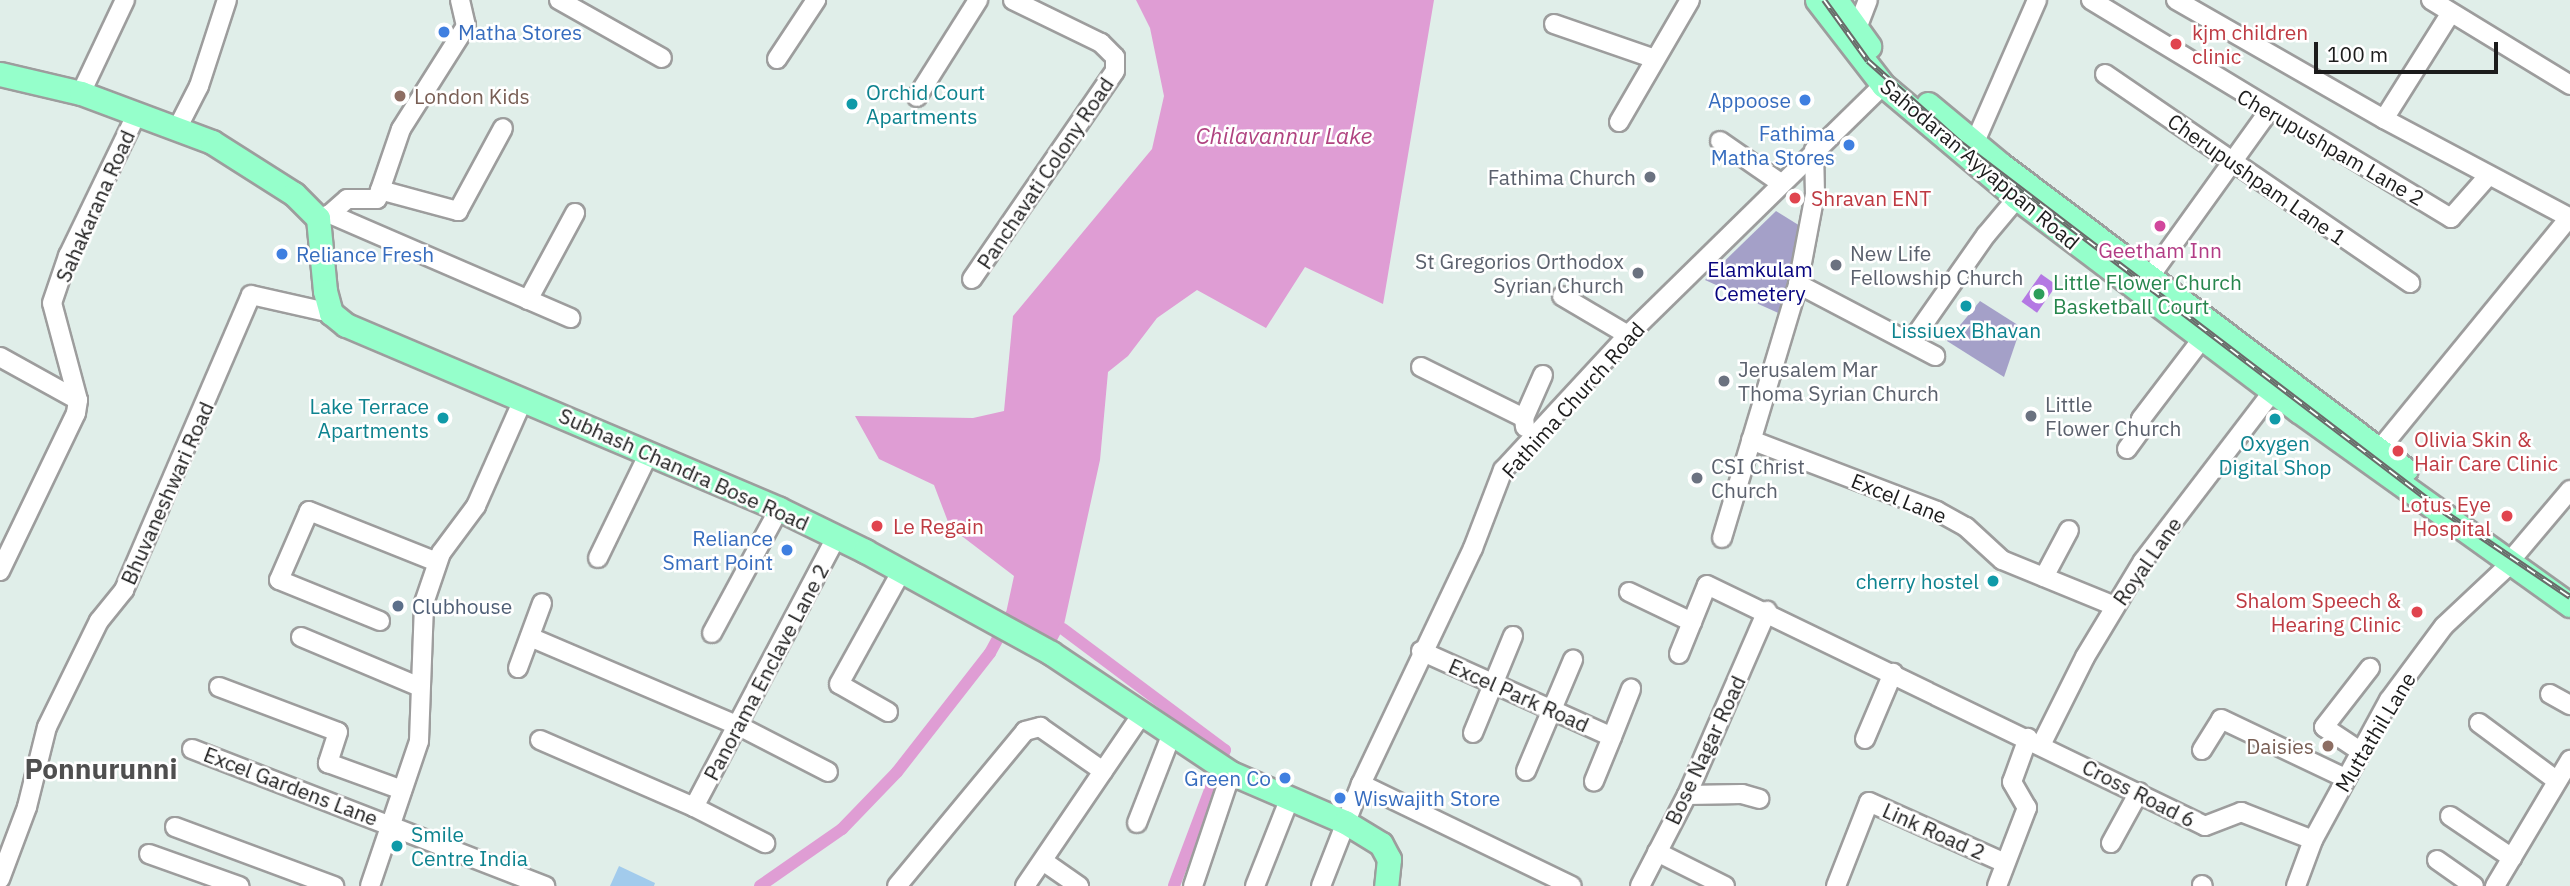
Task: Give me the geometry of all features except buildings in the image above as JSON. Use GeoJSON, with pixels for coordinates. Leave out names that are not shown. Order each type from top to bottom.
{"type":"FeatureCollection","features":[{"type":"Feature","properties":{"kind":"main road","name":"Sahodaran Ayyappan Road"},"geometry":{"type":"LineString","coordinates":[[1817,0],[1888,81],[2017,198],[2202,339],[2278,384],[2379,450],[2512,560],[2570,588]]}},
{"type":"Feature","properties":{"kind":"main road","name":"Sahodaran Ayyappan Road"},"geometry":{"type":"LineString","coordinates":[[1836,0],[1888,81],[1975,142],[2151,275],[2278,384],[2570,605]]}},
{"type":"Feature","properties":{"kind":"main road"},"geometry":{"type":"LineString","coordinates":[[0,74],[82,93],[178,127],[260,172],[324,216],[331,313]]}},
{"type":"Feature","properties":{"kind":"main road","name":"Subhash Chandra Bose Road"},"geometry":{"type":"LineString","coordinates":[[331,313],[357,330],[649,453],[837,536],[1020,635],[1195,746],[1231,773],[1345,822],[1386,851],[1385,886]]}},
{"type":"Feature","properties":{"kind":"street"},"geometry":{"type":"LineString","coordinates":[[82,93],[125,0]]}},
{"type":"Feature","properties":{"kind":"street"},"geometry":{"type":"LineString","coordinates":[[178,127],[199,86],[227,0]]}},
{"type":"Feature","properties":{"kind":"street"},"geometry":{"type":"LineString","coordinates":[[324,216],[347,199],[377,199],[401,129],[466,26],[460,0]]}},
{"type":"Feature","properties":{"kind":"street"},"geometry":{"type":"LineString","coordinates":[[559,0],[662,58]]}},
{"type":"Feature","properties":{"kind":"street"},"geometry":{"type":"LineString","coordinates":[[777,59],[816,0]]}},
{"type":"Feature","properties":{"kind":"street"},"geometry":{"type":"LineString","coordinates":[[917,97],[978,0]]}},
{"type":"Feature","properties":{"kind":"street","name":"Panchavati Colony Road"},"geometry":{"type":"LineString","coordinates":[[972,279],[1115,71],[1115,57],[1101,43],[1013,0]]}},
{"type":"Feature","properties":{"kind":"street"},"geometry":{"type":"LineString","coordinates":[[1856,31],[1868,0]]}},
{"type":"Feature","properties":{"kind":"street"},"geometry":{"type":"LineString","coordinates":[[1975,142],[2037,0]]}},
{"type":"Feature","properties":{"kind":"street","name":"Cherupushpam Lane 2"},"geometry":{"type":"LineString","coordinates":[[2091,0],[2269,111],[2451,218],[2490,176]]}},
{"type":"Feature","properties":{"kind":"street"},"geometry":{"type":"LineString","coordinates":[[2176,0],[2384,119],[2570,218],[2379,450]]}},
{"type":"Feature","properties":{"kind":"street"},"geometry":{"type":"LineString","coordinates":[[2431,0],[2570,85]]}},
{"type":"Feature","properties":{"kind":"street"},"geometry":{"type":"LineString","coordinates":[[1619,122],[1687,1]]}},
{"type":"Feature","properties":{"kind":"street"},"geometry":{"type":"LineString","coordinates":[[2384,119],[2450,14]]}},
{"type":"Feature","properties":{"kind":"street"},"geometry":{"type":"LineString","coordinates":[[1554,24],[1639,57],[1656,59]]}},
{"type":"Feature","properties":{"kind":"street","name":"Cherupushpam Lane 1"},"geometry":{"type":"LineString","coordinates":[[2105,74],[2410,283]]}},
{"type":"Feature","properties":{"kind":"street","name":"Fathima Church Road"},"geometry":{"type":"LineString","coordinates":[[1321,886],[1361,784],[1421,651],[1473,548],[1503,470],[1628,335],[1814,150],[1888,81]]}},
{"type":"Feature","properties":{"kind":"street"},"geometry":{"type":"LineString","coordinates":[[2151,275],[2234,164],[2269,111]]}},
{"type":"Feature","properties":{"kind":"street","name":"Sahakarana Road"},"geometry":{"type":"LineString","coordinates":[[78,400],[52,303],[68,256],[137,113]]}},
{"type":"Feature","properties":{"kind":"street"},"geometry":{"type":"LineString","coordinates":[[380,190],[458,211],[503,128]]}},
{"type":"Feature","properties":{"kind":"street"},"geometry":{"type":"LineString","coordinates":[[1720,141],[1782,184]]}},
{"type":"Feature","properties":{"kind":"street"},"geometry":{"type":"LineString","coordinates":[[1722,538],[1798,284],[1815,194],[1814,150]]}},
{"type":"Feature","properties":{"kind":"street"},"geometry":{"type":"LineString","coordinates":[[1911,342],[1986,235],[2017,198]]}},
{"type":"Feature","properties":{"kind":"street"},"geometry":{"type":"LineString","coordinates":[[528,300],[575,214]]}},
{"type":"Feature","properties":{"kind":"street"},"geometry":{"type":"LineString","coordinates":[[324,216],[570,318]]}},
{"type":"Feature","properties":{"kind":"street"},"geometry":{"type":"LineString","coordinates":[[1798,284],[1935,356]]}},
{"type":"Feature","properties":{"kind":"street","name":"Bhuvaneshwari Road"},"geometry":{"type":"LineString","coordinates":[[0,879],[27,807],[47,727],[99,621],[124,590],[251,295],[331,313]]}},
{"type":"Feature","properties":{"kind":"street"},"geometry":{"type":"LineString","coordinates":[[1562,296],[1628,335]]}},
{"type":"Feature","properties":{"kind":"street"},"geometry":{"type":"LineString","coordinates":[[2127,449],[2142,428],[2141,419],[2202,339]]}},
{"type":"Feature","properties":{"kind":"street"},"geometry":{"type":"LineString","coordinates":[[0,357],[78,400],[76,413],[0,571]]}},
{"type":"Feature","properties":{"kind":"street"},"geometry":{"type":"LineString","coordinates":[[1421,367],[1524,418]]}},
{"type":"Feature","properties":{"kind":"street"},"geometry":{"type":"LineString","coordinates":[[1526,444],[1524,418],[1543,376]]}},
{"type":"Feature","properties":{"kind":"street","name":"Royal Lane"},"geometry":{"type":"LineString","coordinates":[[1997,886],[2026,808],[2012,782],[2143,561],[2278,384]]}},
{"type":"Feature","properties":{"kind":"street"},"geometry":{"type":"LineString","coordinates":[[370,886],[419,741],[424,603],[437,562],[476,506],[523,400]]}},
{"type":"Feature","properties":{"kind":"street","name":"Excel Lane"},"geometry":{"type":"LineString","coordinates":[[1751,440],[1937,511],[1966,527],[2002,560],[2115,606]]}},
{"type":"Feature","properties":{"kind":"street"},"geometry":{"type":"LineString","coordinates":[[598,558],[649,453]]}},
{"type":"Feature","properties":{"kind":"street","name":"Muttathil Lane"},"geometry":{"type":"LineString","coordinates":[[2297,886],[2313,840],[2389,700],[2444,626],[2512,560],[2570,489]]}},
{"type":"Feature","properties":{"kind":"street"},"geometry":{"type":"LineString","coordinates":[[712,633],[779,509]]}},
{"type":"Feature","properties":{"kind":"street"},"geometry":{"type":"LineString","coordinates":[[380,621],[279,580],[309,511],[437,562]]}},
{"type":"Feature","properties":{"kind":"street"},"geometry":{"type":"LineString","coordinates":[[2044,577],[2069,530]]}},
{"type":"Feature","properties":{"kind":"street","name":"Panorama Enclave Lane 2"},"geometry":{"type":"LineString","coordinates":[[694,807],[837,536]]}},
{"type":"Feature","properties":{"kind":"street"},"geometry":{"type":"LineString","coordinates":[[888,712],[839,684],[901,572]]}},
{"type":"Feature","properties":{"kind":"street","name":"Cross Road 6"},"geometry":{"type":"LineString","coordinates":[[1692,622],[1707,585],[1767,611],[2205,826],[2241,812],[2313,840]]}},
{"type":"Feature","properties":{"kind":"street"},"geometry":{"type":"LineString","coordinates":[[1629,592],[1692,622],[1679,654]]}},
{"type":"Feature","properties":{"kind":"street"},"geometry":{"type":"LineString","coordinates":[[518,668],[542,603]]}},
{"type":"Feature","properties":{"kind":"street","name":"Bose Nagar Road"},"geometry":{"type":"LineString","coordinates":[[1640,886],[1688,795],[1767,611]]}},
{"type":"Feature","properties":{"kind":"street"},"geometry":{"type":"LineString","coordinates":[[1473,733],[1513,636]]}},
{"type":"Feature","properties":{"kind":"street"},"geometry":{"type":"LineString","coordinates":[[301,637],[419,687]]}},
{"type":"Feature","properties":{"kind":"street"},"geometry":{"type":"LineString","coordinates":[[530,637],[739,726],[828,772]]}},
{"type":"Feature","properties":{"kind":"street","name":"Excel Park Road"},"geometry":{"type":"LineString","coordinates":[[1421,651],[1612,737],[1594,782]]}},
{"type":"Feature","properties":{"kind":"street"},"geometry":{"type":"LineString","coordinates":[[1526,771],[1573,660]]}},
{"type":"Feature","properties":{"kind":"street"},"geometry":{"type":"LineString","coordinates":[[2360,751],[2324,727],[2370,668]]}},
{"type":"Feature","properties":{"kind":"street"},"geometry":{"type":"LineString","coordinates":[[1865,739],[1893,673]]}},
{"type":"Feature","properties":{"kind":"street"},"geometry":{"type":"LineString","coordinates":[[219,687],[338,732],[328,763],[402,790]]}},
{"type":"Feature","properties":{"kind":"street"},"geometry":{"type":"LineString","coordinates":[[1612,737],[1631,689]]}},
{"type":"Feature","properties":{"kind":"street"},"geometry":{"type":"LineString","coordinates":[[2550,694],[2570,705]]}},
{"type":"Feature","properties":{"kind":"street"},"geometry":{"type":"LineString","coordinates":[[1025,886],[1142,714]]}},
{"type":"Feature","properties":{"kind":"street"},"geometry":{"type":"LineString","coordinates":[[2203,750],[2221,719],[2345,778]]}},
{"type":"Feature","properties":{"kind":"street"},"geometry":{"type":"LineString","coordinates":[[2479,723],[2557,781]]}},
{"type":"Feature","properties":{"kind":"street"},"geometry":{"type":"LineString","coordinates":[[897,886],[1026,731],[1040,727],[1103,771]]}},
{"type":"Feature","properties":{"kind":"street"},"geometry":{"type":"LineString","coordinates":[[1137,823],[1172,733]]}},
{"type":"Feature","properties":{"kind":"street"},"geometry":{"type":"LineString","coordinates":[[540,740],[694,807],[765,843]]}},
{"type":"Feature","properties":{"kind":"street","name":"Excel Gardens Lane"},"geometry":{"type":"LineString","coordinates":[[192,749],[545,886]]}},
{"type":"Feature","properties":{"kind":"street"},"geometry":{"type":"LineString","coordinates":[[2495,886],[2570,760]]}},
{"type":"Feature","properties":{"kind":"street"},"geometry":{"type":"LineString","coordinates":[[1193,886],[1231,773]]}},
{"type":"Feature","properties":{"kind":"street"},"geometry":{"type":"LineString","coordinates":[[1361,784],[1572,886]]}},
{"type":"Feature","properties":{"kind":"street"},"geometry":{"type":"LineString","coordinates":[[2111,843],[2139,792]]}},
{"type":"Feature","properties":{"kind":"street"},"geometry":{"type":"LineString","coordinates":[[1688,795],[1742,794],[1759,799]]}},
{"type":"Feature","properties":{"kind":"street"},"geometry":{"type":"LineString","coordinates":[[1255,886],[1289,800]]}},
{"type":"Feature","properties":{"kind":"street","name":"Link Road 2"},"geometry":{"type":"LineString","coordinates":[[1840,885],[1869,802],[2005,863]]}},
{"type":"Feature","properties":{"kind":"street"},"geometry":{"type":"LineString","coordinates":[[2450,816],[2512,859]]}},
{"type":"Feature","properties":{"kind":"street"},"geometry":{"type":"LineString","coordinates":[[175,827],[334,886]]}},
{"type":"Feature","properties":{"kind":"street"},"geometry":{"type":"LineString","coordinates":[[1657,852],[1725,886]]}},
{"type":"Feature","properties":{"kind":"street"},"geometry":{"type":"LineString","coordinates":[[149,854],[239,886]]}},
{"type":"Feature","properties":{"kind":"street"},"geometry":{"type":"LineString","coordinates":[[2437,860],[2474,886]]}},
{"type":"Feature","properties":{"kind":"street"},"geometry":{"type":"LineString","coordinates":[[1043,861],[1079,886]]}},
{"type":"Feature","properties":{"kind":"shaded area","name":"Little Flower Church Basketball Court"},"geometry":{"type":"Polygon","coordinates":[[[2041,274],[2057,285],[2037,313],[2021,302],[2041,274]]]}},
{"type":"Feature","properties":{"kind":"shaded area"},"geometry":{"type":"Polygon","coordinates":[[[619,866],[655,883],[654,886],[610,886],[619,866]]]}},
{"type":"Feature","properties":{"kind":"green space","name":"Elamkulam Cemetery"},"geometry":{"type":"Polygon","coordinates":[[[1776,211],[1805,229],[1785,316],[1705,280],[1776,211]]]}},
{"type":"Feature","properties":{"kind":"green space"},"geometry":{"type":"Polygon","coordinates":[[[1980,301],[2021,327],[2004,377],[1947,341],[1980,301]]]}},
{"type":"Feature","properties":{"kind":"water","name":"Chilavannur Lake"},"geometry":{"type":"Polygon","coordinates":[[[1136,0],[1434,0],[1383,304],[1305,267],[1266,328],[1197,290],[1157,318],[1128,356],[1108,372],[1100,460],[1063,629],[1055,644],[1006,613],[1014,576],[950,527],[934,485],[879,459],[855,416],[973,418],[1004,411],[1013,316],[1152,149],[1164,96],[1150,28],[1136,0]]]}},
{"type":"Feature","properties":{"kind":"waterway"},"geometry":{"type":"LineString","coordinates":[[760,886],[842,829],[897,772],[990,653],[1010,616]]}},
{"type":"Feature","properties":{"kind":"waterway"},"geometry":{"type":"LineString","coordinates":[[1063,629],[1225,750],[1174,886]]}},
{"type":"Feature","properties":{"kind":"railway"},"geometry":{"type":"LineString","coordinates":[[1824,0],[1868,61],[1960,143],[2444,512],[2570,597]]}},
{"type":"Feature","properties":{"kind":"place","name":"Matha Stores"},"geometry":{"type":"Point","coordinates":[444,32]}},
{"type":"Feature","properties":{"kind":"place","name":"kjm children clinic"},"geometry":{"type":"Point","coordinates":[2176,44]}},
{"type":"Feature","properties":{"kind":"place","name":"London Kids"},"geometry":{"type":"Point","coordinates":[400,96]}},
{"type":"Feature","properties":{"kind":"place","name":"Appoose"},"geometry":{"type":"Point","coordinates":[1805,100]}},
{"type":"Feature","properties":{"kind":"place","name":"Orchid Court Apartments"},"geometry":{"type":"Point","coordinates":[852,104]}},
{"type":"Feature","properties":{"kind":"place","name":"Fathima Matha Stores"},"geometry":{"type":"Point","coordinates":[1849,145]}},
{"type":"Feature","properties":{"kind":"place","name":"Fathima Church"},"geometry":{"type":"Point","coordinates":[1650,177]}},
{"type":"Feature","properties":{"kind":"place","name":"Shravan ENT"},"geometry":{"type":"Point","coordinates":[1795,198]}},
{"type":"Feature","properties":{"kind":"place","name":"Geetham Inn"},"geometry":{"type":"Point","coordinates":[2160,226]}},
{"type":"Feature","properties":{"kind":"place","name":"Reliance Fresh"},"geometry":{"type":"Point","coordinates":[282,254]}},
{"type":"Feature","properties":{"kind":"place","name":"New Life Fellowship Church"},"geometry":{"type":"Point","coordinates":[1836,265]}},
{"type":"Feature","properties":{"kind":"place","name":"St Gregorios Orthodox Syrian Church"},"geometry":{"type":"Point","coordinates":[1638,273]}},
{"type":"Feature","properties":{"kind":"place","name":"Little Flower Church Basketball Court"},"geometry":{"type":"Point","coordinates":[2039,294]}},
{"type":"Feature","properties":{"kind":"place","name":"Lissiuex Bhavan"},"geometry":{"type":"Point","coordinates":[1966,306]}},
{"type":"Feature","properties":{"kind":"place","name":"Jerusalem Mar Thoma Syrian Church"},"geometry":{"type":"Point","coordinates":[1724,381]}},
{"type":"Feature","properties":{"kind":"place","name":"Little Flower Church"},"geometry":{"type":"Point","coordinates":[2031,416]}},
{"type":"Feature","properties":{"kind":"place","name":"Lake Terrace Apartments"},"geometry":{"type":"Point","coordinates":[443,418]}},
{"type":"Feature","properties":{"kind":"place","name":"Oxygen Digital Shop"},"geometry":{"type":"Point","coordinates":[2275,419]}},
{"type":"Feature","properties":{"kind":"place","name":"Olivia Skin & Hair Care Clinic"},"geometry":{"type":"Point","coordinates":[2398,451]}},
{"type":"Feature","properties":{"kind":"place","name":"CSI Christ Church"},"geometry":{"type":"Point","coordinates":[1697,478]}},
{"type":"Feature","properties":{"kind":"place","name":"Lotus Eye Hospital"},"geometry":{"type":"Point","coordinates":[2507,516]}},
{"type":"Feature","properties":{"kind":"place","name":"Le Regain"},"geometry":{"type":"Point","coordinates":[877,526]}},
{"type":"Feature","properties":{"kind":"place","name":"Reliance Smart Point"},"geometry":{"type":"Point","coordinates":[787,550]}},
{"type":"Feature","properties":{"kind":"place","name":"cherry hostel"},"geometry":{"type":"Point","coordinates":[1993,581]}},
{"type":"Feature","properties":{"kind":"place","name":"Clubhouse"},"geometry":{"type":"Point","coordinates":[398,606]}},
{"type":"Feature","properties":{"kind":"place","name":"Shalom Speech & Hearing Clinic"},"geometry":{"type":"Point","coordinates":[2417,612]}},
{"type":"Feature","properties":{"kind":"place","name":"Daisies"},"geometry":{"type":"Point","coordinates":[2328,746]}},
{"type":"Feature","properties":{"kind":"place","name":"Green Co"},"geometry":{"type":"Point","coordinates":[1285,778]}},
{"type":"Feature","properties":{"kind":"place","name":"Wiswajith Store"},"geometry":{"type":"Point","coordinates":[1340,798]}},
{"type":"Feature","properties":{"kind":"place","name":"Smile Centre India"},"geometry":{"type":"Point","coordinates":[397,846]}},
{"type":"Feature","properties":{"kind":"district","name":"Ponnurunni"},"geometry":{"type":"Point","coordinates":[101,769]}}]}
